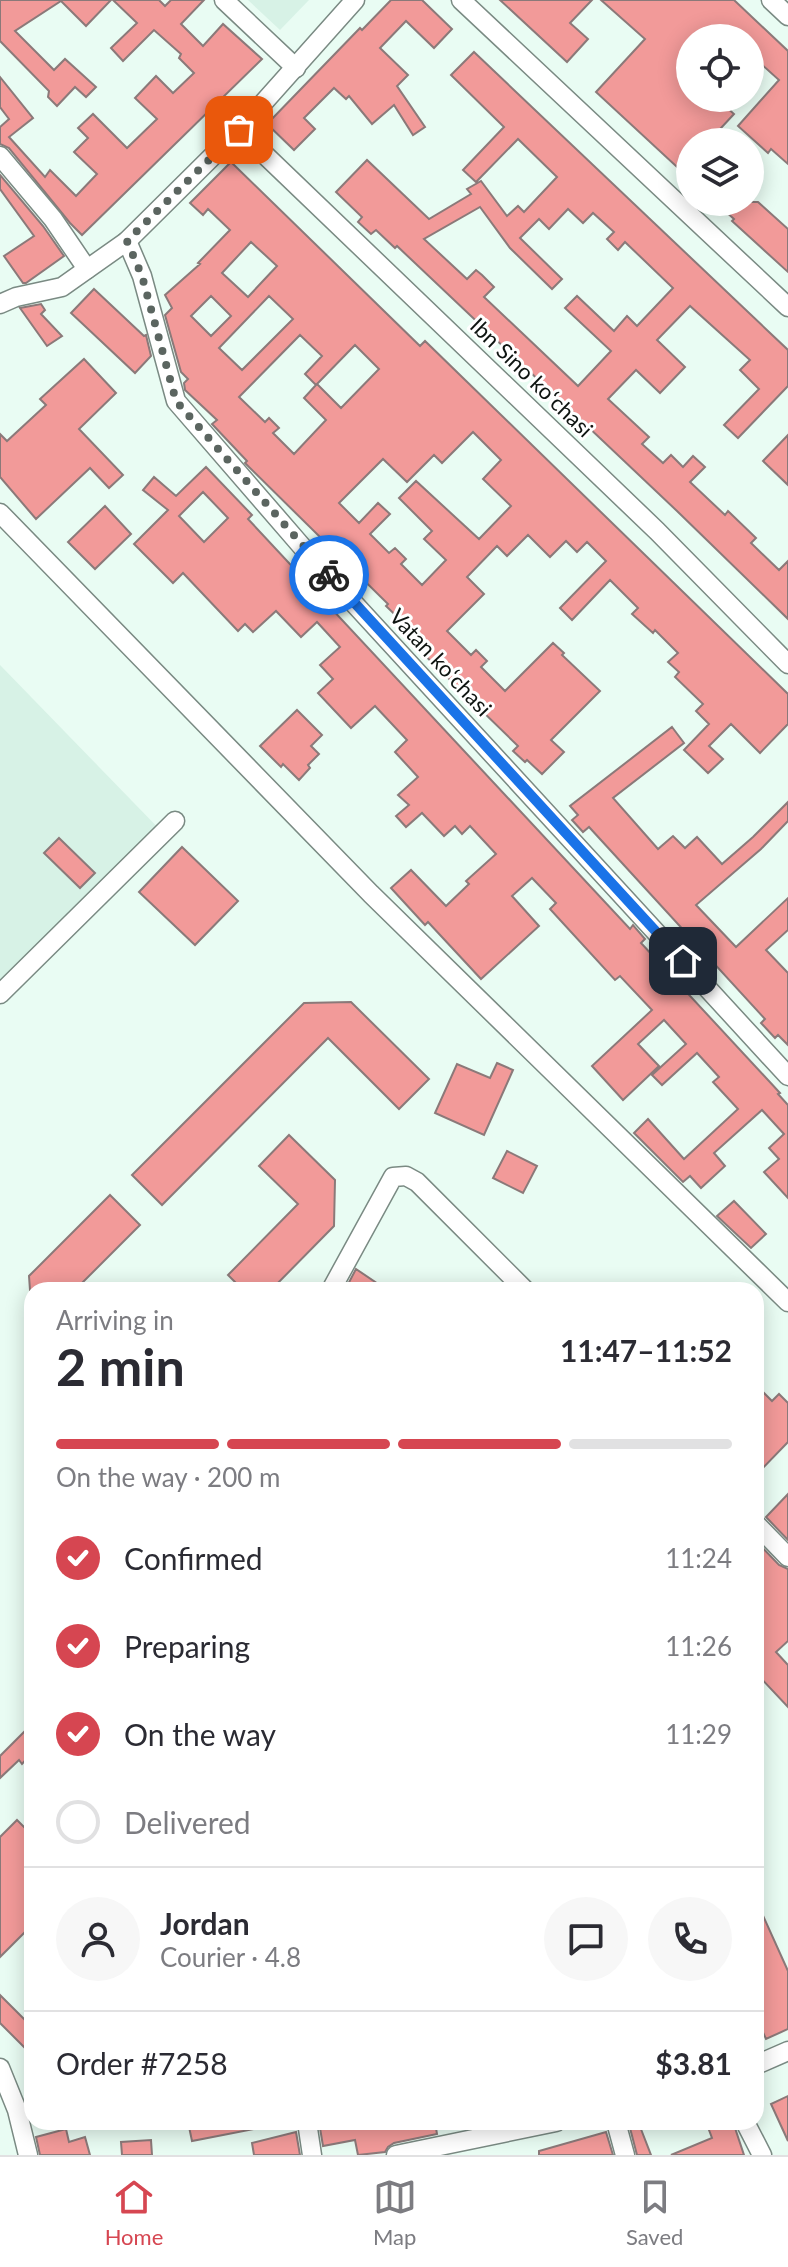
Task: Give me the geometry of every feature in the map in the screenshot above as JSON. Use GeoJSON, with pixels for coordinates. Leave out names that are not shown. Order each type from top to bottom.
{"type":"FeatureCollection","features":[{"type":"Feature","properties":{"kind":"street"},"geometry":{"type":"LineString","coordinates":[[224,0],[296,68]]}},
{"type":"Feature","properties":{"kind":"street"},"geometry":{"type":"LineString","coordinates":[[0,304],[16,297],[62,287],[127,241],[239,130],[355,0]]}},
{"type":"Feature","properties":{"kind":"street"},"geometry":{"type":"LineString","coordinates":[[461,0],[788,307]]}},
{"type":"Feature","properties":{"kind":"street"},"geometry":{"type":"LineString","coordinates":[[771,0],[788,16]]}},
{"type":"Feature","properties":{"kind":"street","name":"Ibn Sino koʻchasi"},"geometry":{"type":"LineString","coordinates":[[239,130],[657,531],[788,664]]}},
{"type":"Feature","properties":{"kind":"street"},"geometry":{"type":"LineString","coordinates":[[0,156],[53,219],[87,269]]}},
{"type":"Feature","properties":{"kind":"street","name":"Vatan koʻchasi"},"geometry":{"type":"LineString","coordinates":[[127,241],[142,276],[176,401],[304,549],[788,1076]]}},
{"type":"Feature","properties":{"kind":"street"},"geometry":{"type":"LineString","coordinates":[[0,513],[371,894],[788,1302]]}},
{"type":"Feature","properties":{"kind":"street"},"geometry":{"type":"LineString","coordinates":[[0,994],[175,821]]}},
{"type":"Feature","properties":{"kind":"street"},"geometry":{"type":"LineString","coordinates":[[335,1282],[393,1177],[406,1176],[417,1182],[517,1282]]}},
{"type":"Feature","properties":{"kind":"street"},"geometry":{"type":"LineString","coordinates":[[764,1532],[788,1557]]}},
{"type":"Feature","properties":{"kind":"street"},"geometry":{"type":"LineString","coordinates":[[764,2062],[788,2051]]}},
{"type":"Feature","properties":{"kind":"street"},"geometry":{"type":"LineString","coordinates":[[0,2068],[17,2110],[28,2155]]}},
{"type":"Feature","properties":{"kind":"street"},"geometry":{"type":"LineString","coordinates":[[308,2130],[312,2155]]}},
{"type":"Feature","properties":{"kind":"street"},"geometry":{"type":"LineString","coordinates":[[396,2155],[517,2130]]}},
{"type":"Feature","properties":{"kind":"street"},"geometry":{"type":"LineString","coordinates":[[618,2130],[625,2155]]}},
{"type":"Feature","properties":{"kind":"street"},"geometry":{"type":"LineString","coordinates":[[749,2130],[762,2155]]}},
{"type":"Feature","properties":{"kind":"shaded area"},"geometry":{"type":"Polygon","coordinates":[[[248,0],[309,0],[280,30],[248,0]]]}},
{"type":"Feature","properties":{"kind":"shaded area"},"geometry":{"type":"Polygon","coordinates":[[[0,665],[166,836],[0,996],[0,665]]]}},
{"type":"Feature","properties":{"kind":"building"},"geometry":{"type":"Polygon","coordinates":[[[0,0],[111,0],[86,26],[61,1],[15,31],[54,70],[65,59],[96,87],[86,97],[75,87],[57,106],[48,97],[49,91],[0,41],[0,0]]]}},
{"type":"Feature","properties":{"kind":"building"},"geometry":{"type":"Polygon","coordinates":[[[113,0],[159,0],[165,6],[171,0],[204,0],[181,24],[203,46],[223,24],[262,59],[82,235],[9,148],[0,144],[0,127],[9,119],[0,107],[0,77],[33,118],[9,137],[45,177],[50,170],[76,196],[97,174],[74,152],[88,138],[78,128],[93,114],[127,148],[157,119],[135,98],[156,76],[173,93],[194,73],[179,58],[181,54],[154,30],[123,61],[111,48],[137,23],[113,0]]]}},
{"type":"Feature","properties":{"kind":"building"},"geometry":{"type":"Polygon","coordinates":[[[391,0],[422,0],[452,29],[434,48],[406,21],[380,48],[408,75],[397,86],[425,127],[413,135],[394,105],[372,124],[349,96],[346,99],[334,88],[304,118],[315,129],[294,150],[267,124],[391,0]]]}},
{"type":"Feature","properties":{"kind":"building"},"geometry":{"type":"Polygon","coordinates":[[[500,0],[592,0],[570,23],[588,39],[567,62],[500,0]]]}},
{"type":"Feature","properties":{"kind":"building"},"geometry":{"type":"Polygon","coordinates":[[[601,0],[734,0],[759,24],[676,24],[676,112],[734,114],[721,128],[676,128],[676,166],[596,92],[645,39],[601,0]]]}},
{"type":"Feature","properties":{"kind":"building"},"geometry":{"type":"Polygon","coordinates":[[[764,28],[788,51],[788,164],[771,149],[768,153],[764,149],[764,128],[738,126],[750,112],[764,112],[764,97],[779,80],[764,67],[764,28]]]}},
{"type":"Feature","properties":{"kind":"building"},"geometry":{"type":"Polygon","coordinates":[[[474,52],[788,350],[788,386],[738,438],[724,425],[759,389],[740,370],[750,360],[690,306],[657,340],[685,367],[660,393],[636,370],[608,399],[649,437],[642,444],[663,463],[671,455],[683,467],[693,456],[705,467],[690,482],[725,515],[728,511],[756,538],[751,543],[779,570],[788,561],[788,619],[397,246],[395,248],[376,230],[371,234],[358,222],[362,217],[336,192],[367,160],[429,219],[471,194],[467,189],[481,181],[507,216],[518,206],[524,212],[557,177],[518,139],[476,182],[463,170],[504,127],[451,75],[474,52]],[[480,207],[424,239],[467,279],[476,270],[482,275],[494,287],[484,297],[578,386],[611,351],[565,308],[577,296],[614,331],[627,316],[637,326],[673,288],[625,242],[618,250],[607,239],[614,232],[593,213],[583,223],[568,209],[549,229],[539,219],[520,238],[562,279],[552,289],[510,248],[480,207]]]}},
{"type":"Feature","properties":{"kind":"building"},"geometry":{"type":"Polygon","coordinates":[[[231,162],[420,346],[425,341],[788,694],[788,724],[760,753],[731,724],[709,746],[723,759],[708,773],[684,750],[709,724],[696,711],[703,704],[675,677],[679,672],[668,662],[678,653],[655,630],[653,633],[632,614],[638,608],[610,580],[572,620],[560,608],[606,561],[587,542],[577,552],[566,541],[550,557],[528,535],[507,556],[497,546],[467,577],[484,594],[447,631],[471,655],[476,650],[487,661],[481,667],[505,691],[553,643],[600,691],[551,740],[564,752],[542,774],[527,760],[525,762],[513,751],[518,746],[407,638],[413,632],[386,606],[388,604],[245,463],[247,461],[212,424],[217,420],[185,390],[184,383],[188,379],[181,372],[165,315],[172,308],[165,295],[200,264],[230,230],[208,209],[203,215],[190,203],[231,162]],[[251,242],[222,273],[248,297],[277,266],[251,242]],[[211,296],[191,316],[211,336],[231,316],[211,296]],[[269,296],[219,348],[242,370],[293,319],[269,296]],[[300,335],[239,397],[265,422],[269,418],[279,428],[273,433],[294,454],[326,420],[304,398],[316,385],[305,374],[322,356],[300,335]],[[355,345],[317,384],[341,408],[379,369],[355,345]],[[473,432],[442,463],[434,455],[407,482],[383,459],[339,503],[359,523],[378,503],[390,514],[370,534],[389,553],[395,548],[406,559],[401,564],[422,585],[446,560],[424,539],[432,531],[399,498],[416,481],[479,539],[511,506],[483,479],[501,460],[473,432]]]}},
{"type":"Feature","properties":{"kind":"building"},"geometry":{"type":"Polygon","coordinates":[[[0,175],[64,256],[26,283],[4,256],[34,236],[0,189],[0,175]]]}},
{"type":"Feature","properties":{"kind":"building"},"geometry":{"type":"Polygon","coordinates":[[[764,207],[788,229],[788,272],[732,221],[734,219],[731,216],[764,216],[764,207]]]}},
{"type":"Feature","properties":{"kind":"building"},"geometry":{"type":"Polygon","coordinates":[[[94,289],[146,335],[151,356],[135,373],[71,313],[94,289]]]}},
{"type":"Feature","properties":{"kind":"building"},"geometry":{"type":"Polygon","coordinates":[[[41,304],[45,310],[41,314],[62,336],[47,346],[20,308],[41,304]]]}},
{"type":"Feature","properties":{"kind":"building"},"geometry":{"type":"Polygon","coordinates":[[[84,359],[116,393],[79,429],[123,475],[109,488],[90,468],[36,519],[0,477],[0,434],[7,441],[46,405],[40,399],[84,359]]]}},
{"type":"Feature","properties":{"kind":"building"},"geometry":{"type":"Polygon","coordinates":[[[788,435],[788,485],[763,461],[788,435]]]}},
{"type":"Feature","properties":{"kind":"building"},"geometry":{"type":"Polygon","coordinates":[[[206,467],[252,515],[248,519],[630,929],[633,925],[645,939],[641,943],[780,1093],[788,1105],[788,1198],[764,1172],[779,1159],[769,1148],[784,1134],[762,1110],[714,1153],[725,1166],[701,1188],[690,1176],[683,1182],[634,1133],[648,1119],[684,1159],[738,1109],[713,1082],[719,1077],[697,1053],[662,1085],[652,1075],[686,1044],[664,1020],[638,1044],[659,1066],[623,1100],[592,1066],[652,1010],[620,976],[615,980],[550,909],[556,903],[532,878],[512,896],[539,926],[481,979],[391,888],[411,870],[446,906],[469,884],[466,881],[496,854],[470,826],[462,834],[455,826],[444,836],[422,813],[406,827],[396,816],[409,805],[398,795],[418,777],[395,752],[407,740],[375,706],[351,728],[318,693],[333,679],[320,665],[340,647],[317,622],[301,637],[276,611],[253,632],[245,624],[238,631],[183,573],[173,583],[134,544],[168,510],[143,490],[154,477],[176,496],[206,467]],[[203,492],[179,516],[204,542],[228,518],[203,492]]]}},
{"type":"Feature","properties":{"kind":"building"},"geometry":{"type":"Polygon","coordinates":[[[105,506],[131,534],[95,569],[68,542],[105,506]]]}},
{"type":"Feature","properties":{"kind":"building"},"geometry":{"type":"Polygon","coordinates":[[[297,710],[322,735],[311,746],[319,754],[299,780],[260,746],[297,710]]]}},
{"type":"Feature","properties":{"kind":"building"},"geometry":{"type":"Polygon","coordinates":[[[672,727],[684,743],[613,798],[658,849],[673,836],[685,848],[697,837],[722,864],[788,802],[788,821],[761,849],[696,905],[736,947],[788,898],[788,930],[766,950],[788,973],[788,1045],[778,1035],[775,1038],[761,1023],[765,1019],[589,827],[583,832],[572,820],[578,815],[570,806],[672,727]]]}},
{"type":"Feature","properties":{"kind":"building"},"geometry":{"type":"Polygon","coordinates":[[[59,838],[95,873],[80,888],[44,853],[59,838]]]}},
{"type":"Feature","properties":{"kind":"building"},"geometry":{"type":"Polygon","coordinates":[[[182,847],[238,901],[195,945],[139,892],[182,847]]]}},
{"type":"Feature","properties":{"kind":"building"},"geometry":{"type":"Polygon","coordinates":[[[351,1002],[429,1079],[399,1109],[328,1038],[162,1205],[132,1175],[304,1003],[351,1002]]]}},
{"type":"Feature","properties":{"kind":"building"},"geometry":{"type":"Polygon","coordinates":[[[497,1063],[513,1070],[484,1135],[435,1113],[457,1064],[490,1078],[497,1063]]]}},
{"type":"Feature","properties":{"kind":"building"},"geometry":{"type":"Polygon","coordinates":[[[289,1135],[335,1180],[334,1226],[279,1282],[235,1282],[228,1275],[298,1204],[259,1166],[289,1135]]]}},
{"type":"Feature","properties":{"kind":"building"},"geometry":{"type":"Polygon","coordinates":[[[507,1151],[537,1166],[523,1193],[493,1178],[507,1151]]]}},
{"type":"Feature","properties":{"kind":"building"},"geometry":{"type":"Polygon","coordinates":[[[110,1195],[140,1225],[83,1282],[29,1282],[29,1276],[110,1195]]]}},
{"type":"Feature","properties":{"kind":"building"},"geometry":{"type":"Polygon","coordinates":[[[734,1201],[766,1234],[751,1248],[717,1216],[734,1201]]]}},
{"type":"Feature","properties":{"kind":"building"},"geometry":{"type":"Polygon","coordinates":[[[356,1269],[375,1282],[349,1282],[356,1269]]]}},
{"type":"Feature","properties":{"kind":"building"},"geometry":{"type":"Polygon","coordinates":[[[764,1393],[772,1401],[779,1394],[788,1403],[788,1442],[764,1467],[764,1393]]]}},
{"type":"Feature","properties":{"kind":"building"},"geometry":{"type":"Polygon","coordinates":[[[788,1494],[788,1540],[766,1517],[788,1494]]]}},
{"type":"Feature","properties":{"kind":"building"},"geometry":{"type":"Polygon","coordinates":[[[764,1549],[779,1565],[788,1569],[788,1641],[776,1652],[788,1665],[788,1707],[764,1682],[764,1549]]]}},
{"type":"Feature","properties":{"kind":"building"},"geometry":{"type":"Polygon","coordinates":[[[24,1732],[24,1762],[22,1764],[19,1760],[0,1778],[0,1756],[24,1732]]]}},
{"type":"Feature","properties":{"kind":"building"},"geometry":{"type":"Polygon","coordinates":[[[17,1820],[24,1827],[24,1933],[0,1957],[0,1837],[17,1820]]]}},
{"type":"Feature","properties":{"kind":"building"},"geometry":{"type":"Polygon","coordinates":[[[764,1918],[788,1971],[788,2029],[766,2039],[764,1918]]]}},
{"type":"Feature","properties":{"kind":"building"},"geometry":{"type":"Polygon","coordinates":[[[0,1995],[24,2019],[24,2047],[0,2023],[0,1995]]]}},
{"type":"Feature","properties":{"kind":"building"},"geometry":{"type":"Polygon","coordinates":[[[788,2096],[788,2141],[771,2104],[788,2096]]]}},
{"type":"Feature","properties":{"kind":"building"},"geometry":{"type":"Polygon","coordinates":[[[66,2130],[69,2142],[85,2137],[90,2155],[40,2155],[36,2137],[66,2130]]]}},
{"type":"Feature","properties":{"kind":"building"},"geometry":{"type":"Polygon","coordinates":[[[190,2130],[249,2130],[192,2141],[190,2130]]]}},
{"type":"Feature","properties":{"kind":"building"},"geometry":{"type":"Polygon","coordinates":[[[320,2130],[436,2130],[437,2134],[394,2143],[385,2152],[358,2155],[355,2140],[323,2146],[320,2130]]]}},
{"type":"Feature","properties":{"kind":"building"},"geometry":{"type":"Polygon","coordinates":[[[631,2130],[641,2130],[651,2155],[637,2155],[631,2130]]]}},
{"type":"Feature","properties":{"kind":"building"},"geometry":{"type":"Polygon","coordinates":[[[709,2130],[736,2130],[744,2155],[671,2155],[712,2138],[709,2130]]]}},
{"type":"Feature","properties":{"kind":"building"},"geometry":{"type":"Polygon","coordinates":[[[296,2132],[300,2155],[254,2155],[252,2143],[296,2132]]]}},
{"type":"Feature","properties":{"kind":"building"},"geometry":{"type":"Polygon","coordinates":[[[606,2132],[613,2155],[539,2155],[539,2151],[606,2132]]]}},
{"type":"Feature","properties":{"kind":"building"},"geometry":{"type":"Polygon","coordinates":[[[151,2140],[152,2155],[122,2155],[121,2142],[151,2140]]]}},
{"type":"Feature","properties":{"kind":"way so far"},"geometry":{"type":"LineString","coordinates":[[239,130],[127,241],[142,276],[176,401],[329,575]]}},
{"type":"Feature","properties":{"kind":"route"},"geometry":{"type":"LineString","coordinates":[[329,575],[683,961]]}}]}
